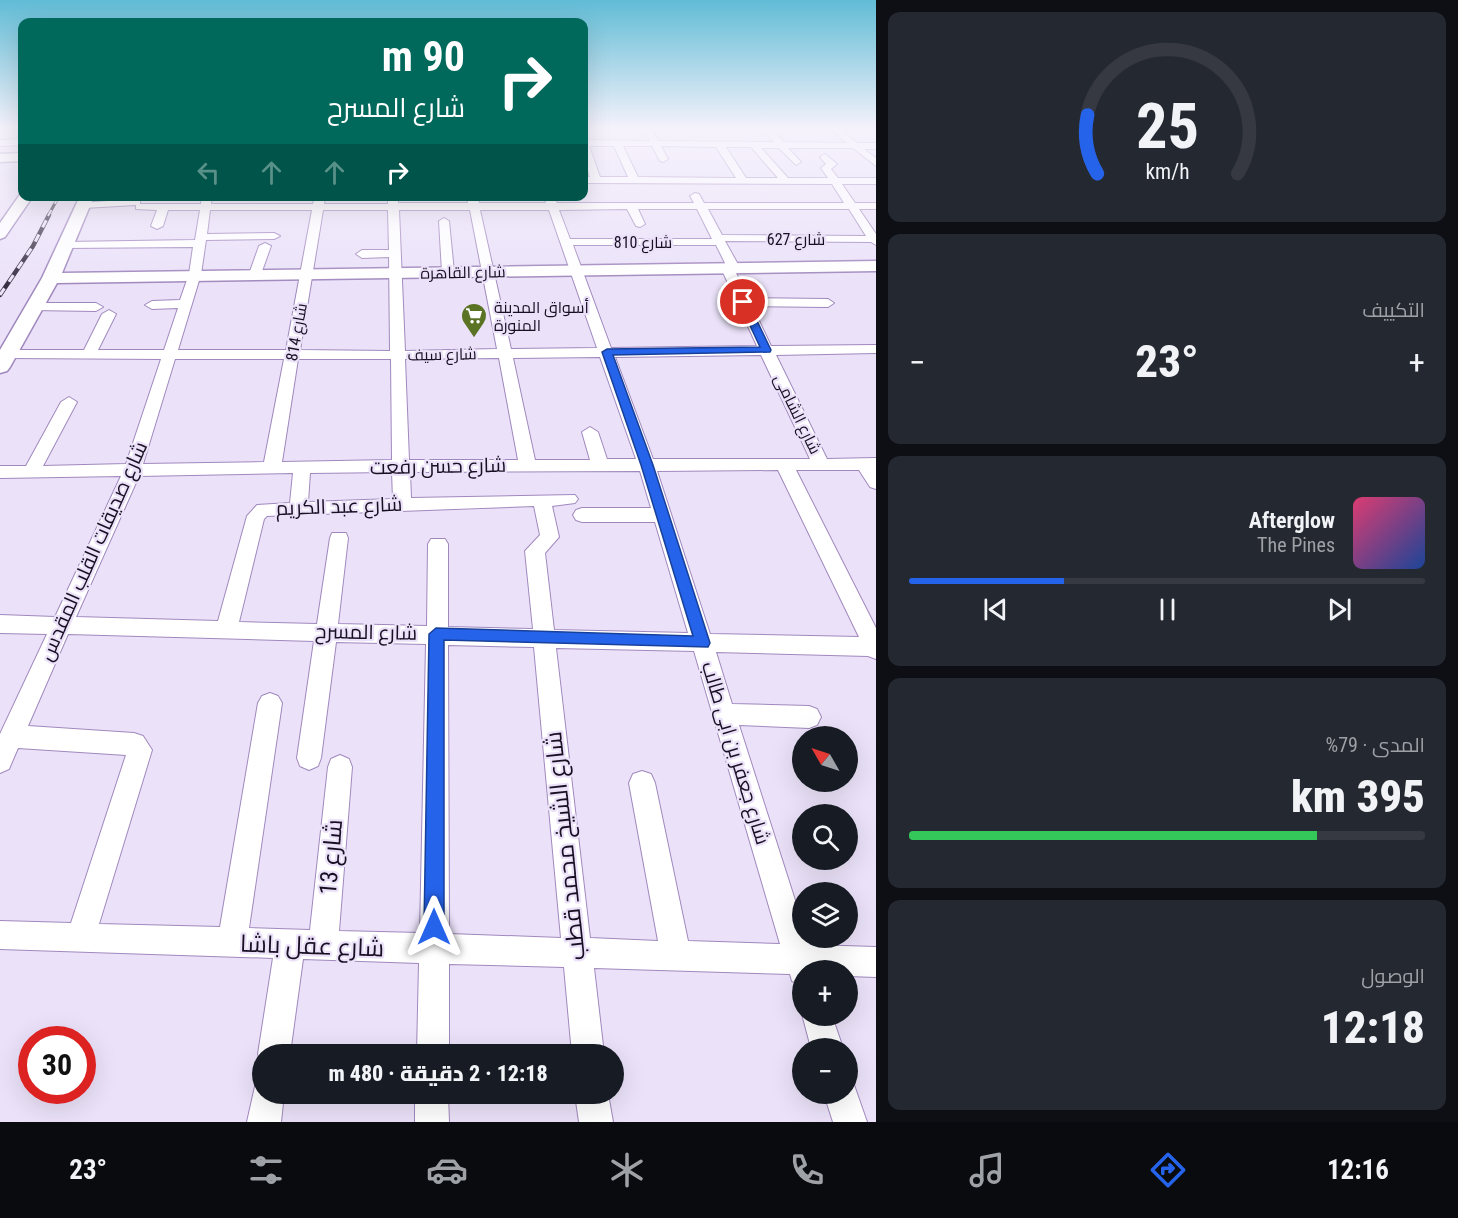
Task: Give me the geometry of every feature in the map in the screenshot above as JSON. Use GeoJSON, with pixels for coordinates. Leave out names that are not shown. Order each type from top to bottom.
{"type":"FeatureCollection","features":[{"type":"Feature","properties":{"kind":"street","name":"شارع الشامى"},"geometry":{"type":"LineString","coordinates":[[689,181],[719,240],[743,302],[821,464]]}},
{"type":"Feature","properties":{"kind":"street"},"geometry":{"type":"LineString","coordinates":[[835,181],[875,240]]}},
{"type":"Feature","properties":{"kind":"street"},"geometry":{"type":"LineString","coordinates":[[738,192],[747,206]]}},
{"type":"Feature","properties":{"kind":"street"},"geometry":{"type":"LineString","coordinates":[[0,234],[6,217],[21,201]]}},
{"type":"Feature","properties":{"kind":"street"},"geometry":{"type":"LineString","coordinates":[[4,361],[51,278],[85,201],[138,204],[206,201],[550,201],[630,205],[654,201],[700,205],[876,206]]}},
{"type":"Feature","properties":{"kind":"street","name":"شارع صديقات القلب المقدس"},"geometry":{"type":"LineString","coordinates":[[0,761],[133,469],[195,274],[206,201]]}},
{"type":"Feature","properties":{"kind":"street","name":"شارع 814"},"geometry":{"type":"LineString","coordinates":[[272,468],[319,201]]}},
{"type":"Feature","properties":{"kind":"street"},"geometry":{"type":"LineString","coordinates":[[393,201],[402,504]]}},
{"type":"Feature","properties":{"kind":"street"},"geometry":{"type":"LineString","coordinates":[[473,201],[528,465]]}},
{"type":"Feature","properties":{"kind":"street","name":"شارع جعفر بن ابى طالب"},"geometry":{"type":"LineString","coordinates":[[550,201],[578,270],[647,465],[800,960]]}},
{"type":"Feature","properties":{"kind":"street"},"geometry":{"type":"LineString","coordinates":[[157,226],[162,203]]}},
{"type":"Feature","properties":{"kind":"street"},"geometry":{"type":"LineString","coordinates":[[630,205],[640,224]]}},
{"type":"Feature","properties":{"kind":"street"},"geometry":{"type":"LineString","coordinates":[[444,222],[448,272]]}},
{"type":"Feature","properties":{"kind":"street"},"geometry":{"type":"LineString","coordinates":[[767,226],[776,238]]}},
{"type":"Feature","properties":{"kind":"street"},"geometry":{"type":"LineString","coordinates":[[65,245],[274,236]]}},
{"type":"Feature","properties":{"kind":"street","name":"شارع 627"},"geometry":{"type":"LineString","coordinates":[[719,240],[776,238],[875,240]]}},
{"type":"Feature","properties":{"kind":"street","name":"شارع 810"},"geometry":{"type":"LineString","coordinates":[[567,242],[719,240]]}},
{"type":"Feature","properties":{"kind":"street"},"geometry":{"type":"LineString","coordinates":[[255,273],[265,246]]}},
{"type":"Feature","properties":{"kind":"street"},"geometry":{"type":"LineString","coordinates":[[362,254],[394,253]]}},
{"type":"Feature","properties":{"kind":"street","name":"شارع القاهرة"},"geometry":{"type":"LineString","coordinates":[[51,278],[255,273],[876,266]]}},
{"type":"Feature","properties":{"kind":"street"},"geometry":{"type":"LineString","coordinates":[[743,302],[828,303]]}},
{"type":"Feature","properties":{"kind":"street"},"geometry":{"type":"LineString","coordinates":[[152,305],[186,304]]}},
{"type":"Feature","properties":{"kind":"street"},"geometry":{"type":"LineString","coordinates":[[36,307],[102,310],[88,355]]}},
{"type":"Feature","properties":{"kind":"street","name":"شارع سيف"},"geometry":{"type":"LineString","coordinates":[[4,361],[88,355],[876,349]]}},
{"type":"Feature","properties":{"kind":"street"},"geometry":{"type":"LineString","coordinates":[[31,472],[69,402]]}},
{"type":"Feature","properties":{"kind":"street"},"geometry":{"type":"LineString","coordinates":[[590,432],[600,465]]}},
{"type":"Feature","properties":{"kind":"street"},"geometry":{"type":"LineString","coordinates":[[784,464],[876,648]]}},
{"type":"Feature","properties":{"kind":"street"},"geometry":{"type":"LineString","coordinates":[[870,464],[876,483]]}},
{"type":"Feature","properties":{"kind":"street","name":"شارع حسن رفعت"},"geometry":{"type":"LineString","coordinates":[[0,472],[400,466],[870,464]]}},
{"type":"Feature","properties":{"kind":"street"},"geometry":{"type":"LineString","coordinates":[[298,508],[302,467]]}},
{"type":"Feature","properties":{"kind":"street","name":"شارع عبد الكريم"},"geometry":{"type":"LineString","coordinates":[[226,629],[256,516],[268,508],[569,499]]}},
{"type":"Feature","properties":{"kind":"street"},"geometry":{"type":"LineString","coordinates":[[542,500],[549,537],[535,551],[543,637]]}},
{"type":"Feature","properties":{"kind":"street"},"geometry":{"type":"LineString","coordinates":[[582,515],[663,515]]}},
{"type":"Feature","properties":{"kind":"street"},"geometry":{"type":"LineString","coordinates":[[309,758],[339,538]]}},
{"type":"Feature","properties":{"kind":"street"},"geometry":{"type":"LineString","coordinates":[[433,1044],[438,544]]}},
{"type":"Feature","properties":{"kind":"street","name":"شارع المسرح"},"geometry":{"type":"LineString","coordinates":[[0,624],[436,634],[876,648]]}},
{"type":"Feature","properties":{"kind":"street","name":"شارع الشيخ محمد قطب"},"geometry":{"type":"LineString","coordinates":[[543,637],[587,1044]]}},
{"type":"Feature","properties":{"kind":"street"},"geometry":{"type":"LineString","coordinates":[[232,943],[270,703]]}},
{"type":"Feature","properties":{"kind":"street"},"geometry":{"type":"LineString","coordinates":[[724,714],[809,717]]}},
{"type":"Feature","properties":{"kind":"street"},"geometry":{"type":"LineString","coordinates":[[11,736],[134,744],[140,750],[80,938]]}},
{"type":"Feature","properties":{"kind":"street","name":"شارع 13"},"geometry":{"type":"LineString","coordinates":[[323,946],[340,767]]}},
{"type":"Feature","properties":{"kind":"street"},"geometry":{"type":"LineString","coordinates":[[642,783],[676,957]]}},
{"type":"Feature","properties":{"kind":"street","name":"شارع عقل باشا"},"geometry":{"type":"LineString","coordinates":[[0,935],[676,957],[792,964]]}},
{"type":"Feature","properties":{"kind":"street"},"geometry":{"type":"LineString","coordinates":[[275,1044],[290,945]]}},
{"type":"Feature","properties":{"kind":"street","name":"شارع عقل باشا"},"geometry":{"type":"LineString","coordinates":[[858,963],[876,962]]}},
{"type":"Feature","properties":{"kind":"street"},"geometry":{"type":"LineString","coordinates":[[264,1122],[267,1104]]}},
{"type":"Feature","properties":{"kind":"street"},"geometry":{"type":"LineString","coordinates":[[432,1104],[432,1122]]}},
{"type":"Feature","properties":{"kind":"street"},"geometry":{"type":"LineString","coordinates":[[593,1104],[596,1122]]}},
{"type":"Feature","properties":{"kind":"street"},"geometry":{"type":"LineString","coordinates":[[844,1104],[850,1122]]}},
{"type":"Feature","properties":{"kind":"railway"},"geometry":{"type":"LineString","coordinates":[[48,216],[56,201]]}},
{"type":"Feature","properties":{"kind":"railway"},"geometry":{"type":"LineString","coordinates":[[0,295],[33,246],[49,215]]}},
{"type":"Feature","properties":{"kind":"place","name":"أسواق المدينة المنورة"},"geometry":{"type":"Point","coordinates":[474,339]}},
{"type":"Feature","properties":{"kind":"route"},"geometry":{"type":"LineString","coordinates":[[434,927],[436,634],[702,643],[647,465],[607,352],[766,350],[743,302]]}}]}
